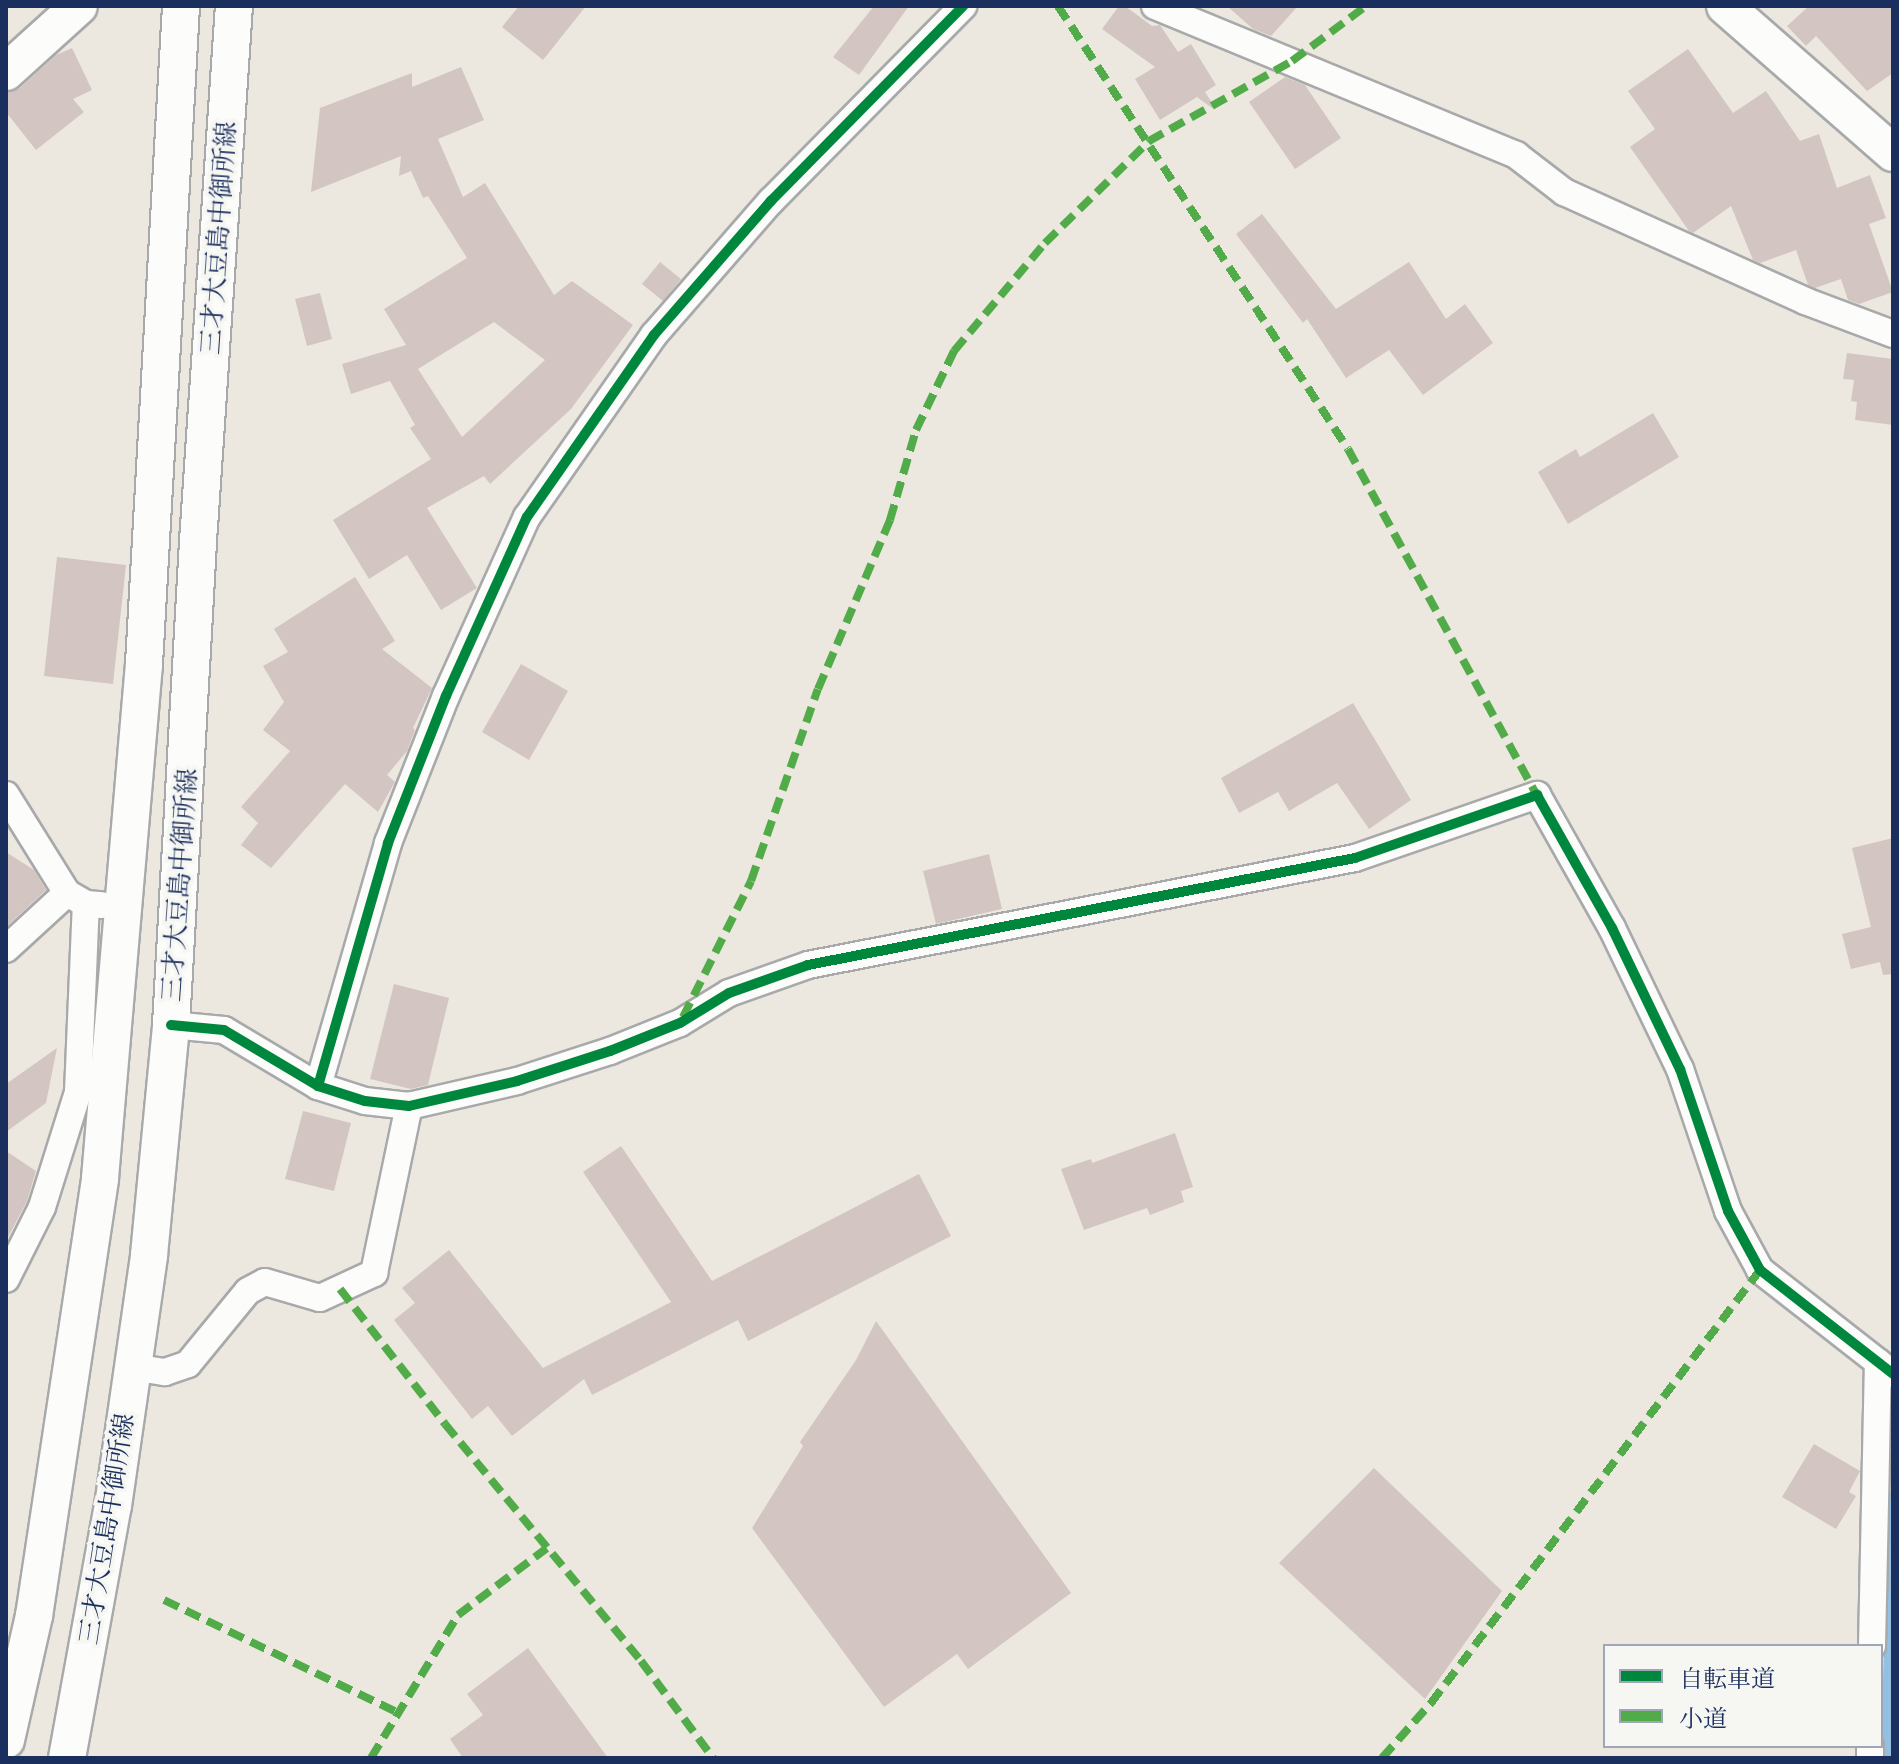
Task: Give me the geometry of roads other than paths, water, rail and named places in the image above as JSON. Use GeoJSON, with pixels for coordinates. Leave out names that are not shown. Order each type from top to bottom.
{"type":"FeatureCollection","features":[{"type":"Feature","properties":{"kind":"main road"},"geometry":{"type":"LineString","coordinates":[[6,72],[79,6]]}},
{"type":"Feature","properties":{"kind":"main road","name":"三才大豆島中御所線"},"geometry":{"type":"LineString","coordinates":[[6,1740],[34,1616],[100,1178],[144,664],[181,6]]}},
{"type":"Feature","properties":{"kind":"main road","name":"三才大豆島中御所線"},"geometry":{"type":"LineString","coordinates":[[67,1758],[113,1506],[149,1255],[171,1025],[199,527],[234,6]]}},
{"type":"Feature","properties":{"kind":"main road"},"geometry":{"type":"LineString","coordinates":[[1725,6],[1888,139]]}},
{"type":"Feature","properties":{"kind":"street"},"geometry":{"type":"LineString","coordinates":[[318,1086],[388,843],[446,696],[527,517],[654,335],[771,201],[963,6]]}},
{"type":"Feature","properties":{"kind":"street"},"geometry":{"type":"LineString","coordinates":[[1155,6],[1516,155],[1564,192],[1805,301],[1893,334]]}},
{"type":"Feature","properties":{"kind":"street"},"geometry":{"type":"LineString","coordinates":[[6,795],[77,899],[78,1092],[42,1207],[6,1279]]}},
{"type":"Feature","properties":{"kind":"street"},"geometry":{"type":"LineString","coordinates":[[171,1025],[224,1030],[318,1086],[365,1101],[409,1106],[517,1081],[610,1051],[680,1023],[729,993],[808,965],[1355,858],[1537,795],[1612,928],[1680,1069],[1728,1211],[1760,1270],[1885,1368],[1872,1644]]}},
{"type":"Feature","properties":{"kind":"street"},"geometry":{"type":"LineString","coordinates":[[6,949],[77,899],[121,906]]}},
{"type":"Feature","properties":{"kind":"street"},"geometry":{"type":"LineString","coordinates":[[132,1367],[165,1372],[188,1364],[248,1291],[265,1282],[320,1298],[374,1273],[409,1106]]}},
{"type":"Feature","properties":{"kind":"waterway"},"geometry":{"type":"LineString","coordinates":[[1886,1758],[1893,1496]]}}]}
